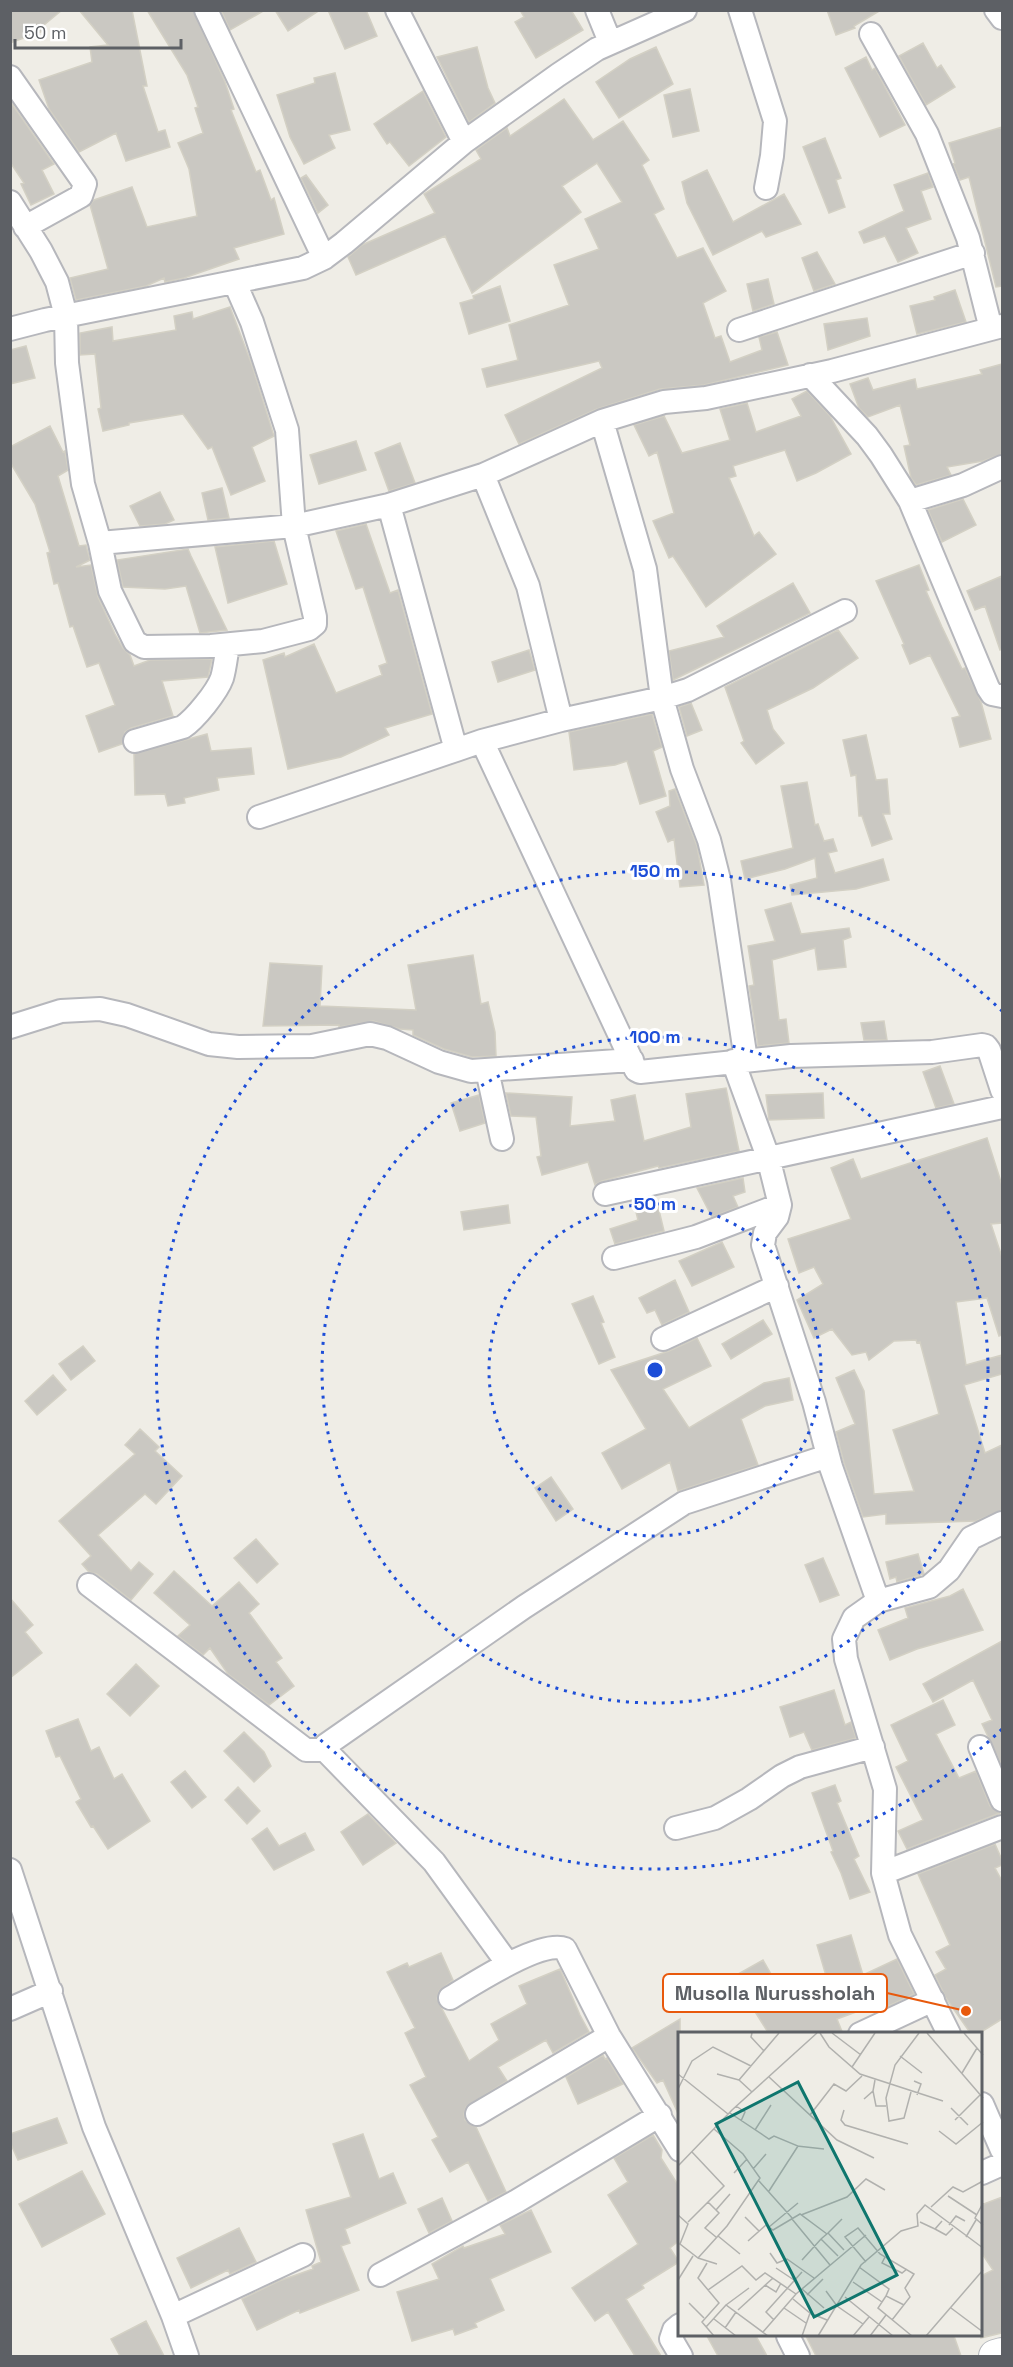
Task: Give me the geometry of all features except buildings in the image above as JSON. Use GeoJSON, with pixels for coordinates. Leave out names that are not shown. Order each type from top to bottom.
{"type":"FeatureCollection","features":[{"type":"Feature","properties":{"kind":"main road"},"geometry":{"type":"LineString","coordinates":[[995,2356],[1002,2354]]}},
{"type":"Feature","properties":{"kind":"street"},"geometry":{"type":"LineString","coordinates":[[206,10],[324,258]]}},
{"type":"Feature","properties":{"kind":"street"},"geometry":{"type":"LineString","coordinates":[[397,10],[464,142]]}},
{"type":"Feature","properties":{"kind":"street"},"geometry":{"type":"LineString","coordinates":[[597,10],[610,42]]}},
{"type":"Feature","properties":{"kind":"street"},"geometry":{"type":"LineString","coordinates":[[10,329],[303,268],[324,258],[368,225],[464,142],[558,75],[610,42],[685,10]]}},
{"type":"Feature","properties":{"kind":"street"},"geometry":{"type":"LineString","coordinates":[[740,10],[775,121],[766,188]]}},
{"type":"Feature","properties":{"kind":"street"},"geometry":{"type":"LineString","coordinates":[[996,10],[1002,18]]}},
{"type":"Feature","properties":{"kind":"street"},"geometry":{"type":"LineString","coordinates":[[100,543],[294,526],[389,504],[483,475],[602,421],[664,402],[706,398],[810,375],[997,328],[973,253],[927,134],[871,34]]}},
{"type":"Feature","properties":{"kind":"street"},"geometry":{"type":"LineString","coordinates":[[10,76],[85,184],[81,196],[26,227]]}},
{"type":"Feature","properties":{"kind":"street"},"geometry":{"type":"LineString","coordinates":[[10,202],[57,282],[66,316],[67,363],[83,484],[100,543],[110,591],[135,642],[144,647],[228,645],[263,641],[309,629],[315,624],[294,526],[287,429],[252,322],[235,283]]}},
{"type":"Feature","properties":{"kind":"street"},"geometry":{"type":"LineString","coordinates":[[739,330],[973,253]]}},
{"type":"Feature","properties":{"kind":"street"},"geometry":{"type":"LineString","coordinates":[[810,375],[867,436],[910,501],[988,688],[992,694],[1002,696]]}},
{"type":"Feature","properties":{"kind":"street"},"geometry":{"type":"LineString","coordinates":[[602,421],[645,569],[662,698],[682,769],[709,840],[719,880],[739,1061],[780,1205],[777,1217],[765,1233],[763,1245],[828,1456],[878,1601]]}},
{"type":"Feature","properties":{"kind":"street"},"geometry":{"type":"LineString","coordinates":[[910,501],[963,485],[1002,467]]}},
{"type":"Feature","properties":{"kind":"street"},"geometry":{"type":"LineString","coordinates":[[483,475],[528,586],[561,720]]}},
{"type":"Feature","properties":{"kind":"street"},"geometry":{"type":"LineString","coordinates":[[389,504],[456,750]]}},
{"type":"Feature","properties":{"kind":"street"},"geometry":{"type":"LineString","coordinates":[[259,817],[483,741],[688,690],[845,611]]}},
{"type":"Feature","properties":{"kind":"street"},"geometry":{"type":"LineString","coordinates":[[135,741],[183,727],[189,723],[222,679],[228,645]]}},
{"type":"Feature","properties":{"kind":"street"},"geometry":{"type":"LineString","coordinates":[[483,741],[636,1070],[642,1073],[791,1056],[932,1052],[981,1045],[986,1046],[989,1050],[1002,1090]]}},
{"type":"Feature","properties":{"kind":"street"},"geometry":{"type":"LineString","coordinates":[[10,1027],[61,1011],[100,1009],[127,1015],[209,1044],[238,1047],[312,1046],[370,1034],[387,1038],[439,1062],[471,1071],[632,1059]]}},
{"type":"Feature","properties":{"kind":"street"},"geometry":{"type":"LineString","coordinates":[[487,1070],[502,1139]]}},
{"type":"Feature","properties":{"kind":"street"},"geometry":{"type":"LineString","coordinates":[[605,1194],[1002,1107]]}},
{"type":"Feature","properties":{"kind":"street"},"geometry":{"type":"LineString","coordinates":[[614,1258],[696,1237],[780,1205]]}},
{"type":"Feature","properties":{"kind":"street"},"geometry":{"type":"LineString","coordinates":[[663,1339],[777,1286]]}},
{"type":"Feature","properties":{"kind":"street"},"geometry":{"type":"LineString","coordinates":[[325,1750],[328,1744],[524,1607],[684,1503],[828,1456]]}},
{"type":"Feature","properties":{"kind":"street"},"geometry":{"type":"LineString","coordinates":[[948,2032],[900,1935],[883,1873],[885,1789],[846,1659],[844,1639],[854,1618],[878,1601],[929,1587],[949,1570],[971,1539],[1002,1523]]}},
{"type":"Feature","properties":{"kind":"street"},"geometry":{"type":"LineString","coordinates":[[89,1585],[306,1750],[325,1750],[434,1862],[508,1964]]}},
{"type":"Feature","properties":{"kind":"street"},"geometry":{"type":"LineString","coordinates":[[676,1828],[715,1818],[800,1767],[873,1747]]}},
{"type":"Feature","properties":{"kind":"street"},"geometry":{"type":"LineString","coordinates":[[980,1748],[1002,1800]]}},
{"type":"Feature","properties":{"kind":"street"},"geometry":{"type":"LineString","coordinates":[[883,1873],[1002,1827]]}},
{"type":"Feature","properties":{"kind":"street"},"geometry":{"type":"LineString","coordinates":[[10,1870],[94,2127],[173,2316],[187,2356]]}},
{"type":"Feature","properties":{"kind":"street"},"geometry":{"type":"LineString","coordinates":[[450,1998],[508,1964],[551,1947],[565,1949],[609,2036],[678,2146]]}},
{"type":"Feature","properties":{"kind":"street"},"geometry":{"type":"LineString","coordinates":[[10,2009],[51,1991]]}},
{"type":"Feature","properties":{"kind":"street"},"geometry":{"type":"LineString","coordinates":[[864,2032],[933,2000]]}},
{"type":"Feature","properties":{"kind":"street"},"geometry":{"type":"LineString","coordinates":[[477,2115],[609,2036]]}},
{"type":"Feature","properties":{"kind":"street"},"geometry":{"type":"LineString","coordinates":[[983,2108],[1002,2149],[983,2171]]}},
{"type":"Feature","properties":{"kind":"street"},"geometry":{"type":"LineString","coordinates":[[380,2275],[518,2200],[660,2115]]}},
{"type":"Feature","properties":{"kind":"street"},"geometry":{"type":"LineString","coordinates":[[173,2316],[303,2255]]}},
{"type":"Feature","properties":{"kind":"street"},"geometry":{"type":"LineString","coordinates":[[678,2327],[671,2338],[681,2356]]}},
{"type":"Feature","properties":{"kind":"street"},"geometry":{"type":"LineString","coordinates":[[788,2337],[798,2356]]}},
{"type":"Feature","properties":{"kind":"place","name":"Musolla Nurussholah"},"geometry":{"type":"Point","coordinates":[966,2011]}}]}
